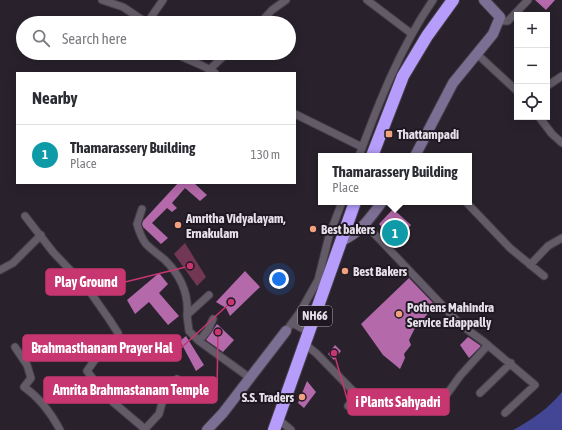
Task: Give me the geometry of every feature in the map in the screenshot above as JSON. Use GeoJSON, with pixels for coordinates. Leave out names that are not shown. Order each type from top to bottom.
{"type":"FeatureCollection","features":[{"type":"Feature","properties":{"kind":"highway"},"geometry":{"type":"LineString","coordinates":[[373,153],[403,76],[427,36],[452,0]]}},
{"type":"Feature","properties":{"kind":"highway","name":"NH66"},"geometry":{"type":"LineString","coordinates":[[276,424],[309,332],[322,282],[341,240],[354,205]]}},
{"type":"Feature","properties":{"kind":"street"},"geometry":{"type":"LineString","coordinates":[[102,0],[123,7],[136,16]]}},
{"type":"Feature","properties":{"kind":"street"},"geometry":{"type":"LineString","coordinates":[[152,16],[163,0]]}},
{"type":"Feature","properties":{"kind":"street"},"geometry":{"type":"LineString","coordinates":[[266,16],[286,0]]}},
{"type":"Feature","properties":{"kind":"street"},"geometry":{"type":"LineString","coordinates":[[367,0],[412,34]]}},
{"type":"Feature","properties":{"kind":"street"},"geometry":{"type":"LineString","coordinates":[[359,153],[379,101],[412,34],[433,0]]}},
{"type":"Feature","properties":{"kind":"street"},"geometry":{"type":"LineString","coordinates":[[417,153],[453,83],[493,34],[500,17],[484,0]]}},
{"type":"Feature","properties":{"kind":"street"},"geometry":{"type":"LineString","coordinates":[[498,22],[508,21],[528,0]]}},
{"type":"Feature","properties":{"kind":"street"},"geometry":{"type":"LineString","coordinates":[[477,54],[514,88]]}},
{"type":"Feature","properties":{"kind":"street"},"geometry":{"type":"LineString","coordinates":[[188,60],[212,71],[221,60]]}},
{"type":"Feature","properties":{"kind":"street"},"geometry":{"type":"LineString","coordinates":[[550,84],[562,76]]}},
{"type":"Feature","properties":{"kind":"street"},"geometry":{"type":"LineString","coordinates":[[296,114],[362,147]]}},
{"type":"Feature","properties":{"kind":"street"},"geometry":{"type":"LineString","coordinates":[[541,120],[552,134],[562,143]]}},
{"type":"Feature","properties":{"kind":"street"},"geometry":{"type":"LineString","coordinates":[[207,430],[223,413],[322,282],[329,236],[341,205]]}},
{"type":"Feature","properties":{"kind":"street"},"geometry":{"type":"LineString","coordinates":[[341,240],[351,237],[365,224],[380,205]]}},
{"type":"Feature","properties":{"kind":"street"},"geometry":{"type":"LineString","coordinates":[[469,205],[510,248],[544,276]]}},
{"type":"Feature","properties":{"kind":"street"},"geometry":{"type":"LineString","coordinates":[[142,209],[137,224],[145,243],[175,272],[185,289],[188,305],[189,331],[198,341],[250,378]]}},
{"type":"Feature","properties":{"kind":"street"},"geometry":{"type":"LineString","coordinates":[[25,216],[53,252],[88,288],[118,333],[118,338],[106,346],[87,371],[100,389],[145,430],[159,414],[166,384],[177,378]]}},
{"type":"Feature","properties":{"kind":"street"},"geometry":{"type":"LineString","coordinates":[[365,224],[461,325],[511,363],[535,385],[505,413]]}},
{"type":"Feature","properties":{"kind":"street"},"geometry":{"type":"LineString","coordinates":[[0,270],[12,263],[41,235]]}},
{"type":"Feature","properties":{"kind":"street"},"geometry":{"type":"LineString","coordinates":[[530,265],[548,246],[562,238]]}},
{"type":"Feature","properties":{"kind":"street"},"geometry":{"type":"LineString","coordinates":[[188,316],[209,296]]}},
{"type":"Feature","properties":{"kind":"street"},"geometry":{"type":"LineString","coordinates":[[198,341],[208,330],[213,319]]}},
{"type":"Feature","properties":{"kind":"street"},"geometry":{"type":"LineString","coordinates":[[289,327],[309,332]]}},
{"type":"Feature","properties":{"kind":"street"},"geometry":{"type":"LineString","coordinates":[[305,344],[317,354],[354,392],[354,398],[348,406]]}},
{"type":"Feature","properties":{"kind":"street"},"geometry":{"type":"LineString","coordinates":[[447,394],[460,376],[488,345]]}},
{"type":"Feature","properties":{"kind":"street"},"geometry":{"type":"LineString","coordinates":[[15,347],[27,365],[31,378],[24,387],[34,394],[46,407],[54,417],[60,430]]}},
{"type":"Feature","properties":{"kind":"street"},"geometry":{"type":"LineString","coordinates":[[480,394],[511,363]]}},
{"type":"Feature","properties":{"kind":"street"},"geometry":{"type":"LineString","coordinates":[[276,424],[291,430]]}},
{"type":"Feature","properties":{"kind":"shaded area"},"geometry":{"type":"Polygon","coordinates":[[[185,243],[206,277],[197,286],[174,254],[185,243]]]}},
{"type":"Feature","properties":{"kind":"shaded area"},"geometry":{"type":"Polygon","coordinates":[[[562,392],[562,430],[513,430],[540,413],[562,392]]]}},
{"type":"Feature","properties":{"kind":"building"},"geometry":{"type":"Polygon","coordinates":[[[535,0],[555,0],[546,10],[535,0]]]}},
{"type":"Feature","properties":{"kind":"building","name":"Amritha Vidyalayam, Ernakulam"},"geometry":{"type":"Polygon","coordinates":[[[177,184],[195,184],[207,195],[200,201],[185,188],[172,203],[177,208],[172,212],[167,208],[152,223],[168,238],[161,244],[143,227],[143,221],[177,184]]]}},
{"type":"Feature","properties":{"kind":"building"},"geometry":{"type":"Polygon","coordinates":[[[393,209],[411,225],[395,241],[379,224],[393,209]]]}},
{"type":"Feature","properties":{"kind":"building"},"geometry":{"type":"Polygon","coordinates":[[[245,271],[260,287],[230,316],[226,308],[216,302],[245,271]]]}},
{"type":"Feature","properties":{"kind":"building"},"geometry":{"type":"Polygon","coordinates":[[[159,273],[168,284],[159,293],[179,316],[168,325],[149,302],[135,314],[127,300],[159,273]]]}},
{"type":"Feature","properties":{"kind":"building","name":"Pothens Mahindra Service Edappally"},"geometry":{"type":"Polygon","coordinates":[[[409,278],[435,305],[414,330],[409,340],[411,345],[404,354],[405,358],[400,369],[383,355],[361,324],[409,278]]]}},
{"type":"Feature","properties":{"kind":"building"},"geometry":{"type":"Polygon","coordinates":[[[217,324],[234,340],[223,352],[206,340],[217,324]]]}},
{"type":"Feature","properties":{"kind":"building"},"geometry":{"type":"Polygon","coordinates":[[[186,336],[204,365],[196,371],[180,341],[186,336]]]}},
{"type":"Feature","properties":{"kind":"building"},"geometry":{"type":"Polygon","coordinates":[[[468,337],[481,346],[469,358],[460,345],[468,337]]]}},
{"type":"Feature","properties":{"kind":"building"},"geometry":{"type":"Polygon","coordinates":[[[335,345],[341,351],[334,360],[328,354],[335,345]]]}},
{"type":"Feature","properties":{"kind":"building"},"geometry":{"type":"Polygon","coordinates":[[[307,381],[316,392],[304,408],[298,403],[307,381]]]}},
{"type":"Feature","properties":{"kind":"place","name":"Thattampadi"},"geometry":{"type":"Point","coordinates":[389,134]}},
{"type":"Feature","properties":{"kind":"place","name":"Amritha Vidyalayam, Ernakulam"},"geometry":{"type":"Point","coordinates":[178,225]}},
{"type":"Feature","properties":{"kind":"place","name":"Best bakers"},"geometry":{"type":"Point","coordinates":[313,229]}},
{"type":"Feature","properties":{"kind":"place","name":"Thamarassery Building"},"geometry":{"type":"Point","coordinates":[395,233]}},
{"type":"Feature","properties":{"kind":"place","name":"Play Ground"},"geometry":{"type":"Point","coordinates":[190,266]}},
{"type":"Feature","properties":{"kind":"place","name":"Best Bakers"},"geometry":{"type":"Point","coordinates":[345,271]}},
{"type":"Feature","properties":{"kind":"place","name":"Brahmasthanam Prayer Hal"},"geometry":{"type":"Point","coordinates":[231,302]}},
{"type":"Feature","properties":{"kind":"place","name":"Pothens Mahindra Service Edappally"},"geometry":{"type":"Point","coordinates":[399,314]}},
{"type":"Feature","properties":{"kind":"place","name":"Amrita Brahmastanam Temple"},"geometry":{"type":"Point","coordinates":[218,332]}},
{"type":"Feature","properties":{"kind":"place","name":"i Plants Sahyadri"},"geometry":{"type":"Point","coordinates":[334,353]}},
{"type":"Feature","properties":{"kind":"place","name":"S.S. Traders"},"geometry":{"type":"Point","coordinates":[302,397]}}]}
